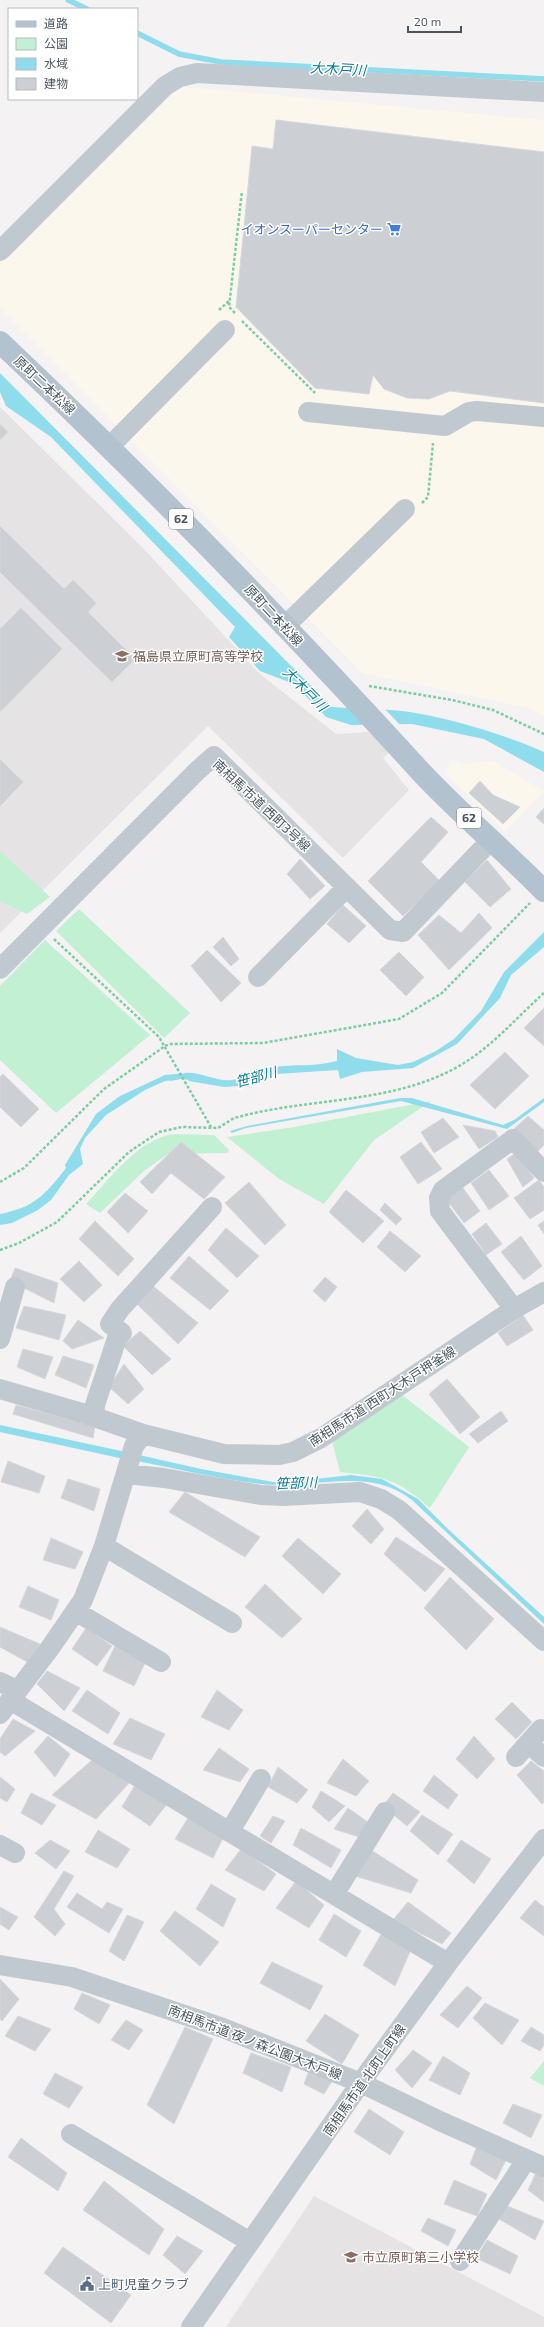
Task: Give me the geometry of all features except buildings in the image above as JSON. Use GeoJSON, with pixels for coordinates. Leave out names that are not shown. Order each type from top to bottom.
{"type":"FeatureCollection","features":[{"type":"Feature","properties":{"kind":"main road","name":"原町二本松線"},"geometry":{"type":"LineString","coordinates":[[0,342],[110,446],[284,627],[361,694],[396,743],[422,773],[544,890]]}},
{"type":"Feature","properties":{"kind":"street"},"geometry":{"type":"LineString","coordinates":[[0,251],[165,86],[180,77],[197,73],[544,92]]}},
{"type":"Feature","properties":{"kind":"street"},"geometry":{"type":"LineString","coordinates":[[110,446],[226,330]]}},
{"type":"Feature","properties":{"kind":"street"},"geometry":{"type":"LineString","coordinates":[[308,412],[445,426],[469,412],[477,411],[544,417]]}},
{"type":"Feature","properties":{"kind":"street"},"geometry":{"type":"LineString","coordinates":[[284,627],[412,508]]}},
{"type":"Feature","properties":{"kind":"street","name":"南相馬市道 西町3号線"},"geometry":{"type":"LineString","coordinates":[[0,969],[198,770],[214,756],[390,930],[403,932],[491,840]]}},
{"type":"Feature","properties":{"kind":"street"},"geometry":{"type":"LineString","coordinates":[[258,977],[346,887]]}},
{"type":"Feature","properties":{"kind":"street"},"geometry":{"type":"LineString","coordinates":[[514,1309],[440,1211],[439,1198],[443,1190],[513,1139],[544,1172]]}},
{"type":"Feature","properties":{"kind":"street"},"geometry":{"type":"LineString","coordinates":[[94,1417],[95,1405],[117,1338],[122,1333],[110,1324],[120,1309],[212,1207]]}},
{"type":"Feature","properties":{"kind":"street"},"geometry":{"type":"LineString","coordinates":[[0,1339],[15,1287]]}},
{"type":"Feature","properties":{"kind":"street","name":"南相馬市道 西町大木戸押釜線"},"geometry":{"type":"LineString","coordinates":[[0,1389],[94,1417],[138,1440],[224,1454],[261,1456],[279,1455],[293,1452],[331,1432],[514,1309],[544,1292]]}},
{"type":"Feature","properties":{"kind":"street"},"geometry":{"type":"LineString","coordinates":[[138,1440],[104,1546],[82,1600],[50,1648],[7,1696],[335,1893],[448,1963]]}},
{"type":"Feature","properties":{"kind":"street"},"geometry":{"type":"LineString","coordinates":[[128,1470],[261,1496],[360,1492],[381,1499],[398,1510],[544,1641]]}},
{"type":"Feature","properties":{"kind":"street"},"geometry":{"type":"LineString","coordinates":[[104,1546],[232,1623]]}},
{"type":"Feature","properties":{"kind":"street"},"geometry":{"type":"LineString","coordinates":[[75,1611],[161,1662]]}},
{"type":"Feature","properties":{"kind":"street"},"geometry":{"type":"LineString","coordinates":[[529,1743],[544,1757]]}},
{"type":"Feature","properties":{"kind":"street"},"geometry":{"type":"LineString","coordinates":[[230,1831],[261,1779]]}},
{"type":"Feature","properties":{"kind":"street"},"geometry":{"type":"LineString","coordinates":[[335,1893],[385,1812]]}},
{"type":"Feature","properties":{"kind":"street","name":"南相馬市道 北町上町線"},"geometry":{"type":"LineString","coordinates":[[191,2327],[361,2083],[448,1963],[544,1839]]}},
{"type":"Feature","properties":{"kind":"street","name":"南相馬市道 夜ノ森公園大木戸線"},"geometry":{"type":"LineString","coordinates":[[0,1965],[72,1977],[223,2028],[361,2083],[535,2164]]}},
{"type":"Feature","properties":{"kind":"street"},"geometry":{"type":"LineString","coordinates":[[71,2134],[250,2242]]}},
{"type":"Feature","properties":{"kind":"street"},"geometry":{"type":"LineString","coordinates":[[460,2261],[535,2164]]}},
{"type":"Feature","properties":{"kind":"path"},"geometry":{"type":"LineString","coordinates":[[242,191],[229,307],[315,393],[322,394]]}},
{"type":"Feature","properties":{"kind":"path"},"geometry":{"type":"LineString","coordinates":[[219,310],[230,300]]}},
{"type":"Feature","properties":{"kind":"path"},"geometry":{"type":"LineString","coordinates":[[412,508],[428,497],[433,442]]}},
{"type":"Feature","properties":{"kind":"path"},"geometry":{"type":"LineString","coordinates":[[361,694],[452,700],[493,710],[544,734]]}},
{"type":"Feature","properties":{"kind":"path"},"geometry":{"type":"LineString","coordinates":[[0,1182],[24,1168],[104,1089],[165,1046],[170,1044],[263,1043],[399,1019],[442,994],[544,890]]}},
{"type":"Feature","properties":{"kind":"path"},"geometry":{"type":"LineString","coordinates":[[42,927],[158,1037],[168,1051],[211,1127]]}},
{"type":"Feature","properties":{"kind":"path"},"geometry":{"type":"LineString","coordinates":[[0,1250],[19,1243],[57,1222],[129,1152],[159,1132],[182,1127],[218,1128],[234,1118],[263,1111],[387,1092],[442,1076],[474,1057],[544,993]]}},
{"type":"Feature","properties":{"kind":"shaded area"},"geometry":{"type":"Polygon","coordinates":[[[174,86],[544,120],[544,716],[529,708],[362,673],[0,308],[0,257],[174,86]]]}},
{"type":"Feature","properties":{"kind":"shaded area","name":"福島県立原町高等学校"},"geometry":{"type":"Polygon","coordinates":[[[0,407],[143,548],[260,674],[336,734],[369,732],[390,751],[383,758],[409,790],[343,858],[208,726],[0,933],[0,407]]]}},
{"type":"Feature","properties":{"kind":"shaded area"},"geometry":{"type":"Polygon","coordinates":[[[451,760],[465,764],[493,761],[544,791],[505,831],[446,774],[451,760]]]}},
{"type":"Feature","properties":{"kind":"shaded area","name":"市立原町第三小学校"},"geometry":{"type":"Polygon","coordinates":[[[314,2196],[544,2317],[544,2327],[226,2327],[314,2196]]]}},
{"type":"Feature","properties":{"kind":"green space"},"geometry":{"type":"Polygon","coordinates":[[[0,851],[50,897],[27,914],[0,901],[0,851]]]}},
{"type":"Feature","properties":{"kind":"green space"},"geometry":{"type":"Polygon","coordinates":[[[79,909],[190,1013],[164,1038],[56,931],[79,909]]]}},
{"type":"Feature","properties":{"kind":"green space"},"geometry":{"type":"Polygon","coordinates":[[[45,940],[150,1035],[56,1113],[0,1060],[0,986],[45,940]]]}},
{"type":"Feature","properties":{"kind":"green space"},"geometry":{"type":"Polygon","coordinates":[[[431,1101],[374,1140],[324,1204],[279,1179],[227,1137],[294,1127],[431,1101]]]}},
{"type":"Feature","properties":{"kind":"green space"},"geometry":{"type":"Polygon","coordinates":[[[173,1134],[214,1135],[229,1150],[227,1153],[168,1154],[145,1170],[100,1213],[86,1204],[115,1172],[136,1152],[160,1138],[173,1134]]]}},
{"type":"Feature","properties":{"kind":"green space"},"geometry":{"type":"Polygon","coordinates":[[[402,1395],[469,1447],[430,1508],[408,1490],[389,1481],[340,1472],[332,1441],[402,1395]]]}},
{"type":"Feature","properties":{"kind":"green space"},"geometry":{"type":"Polygon","coordinates":[[[544,2061],[544,2086],[530,2078],[544,2061]]]}},
{"type":"Feature","properties":{"kind":"water"},"geometry":{"type":"Polygon","coordinates":[[[0,373],[332,707],[410,712],[437,717],[484,730],[544,752],[544,772],[484,739],[412,724],[351,725],[326,717],[294,684],[260,671],[229,637],[235,627],[51,437],[6,406],[0,392],[0,373]]]}},
{"type":"Feature","properties":{"kind":"water"},"geometry":{"type":"Polygon","coordinates":[[[544,932],[544,947],[511,975],[500,998],[457,1044],[413,1068],[362,1072],[340,1079],[338,1070],[261,1075],[239,1086],[224,1087],[189,1081],[184,1073],[232,1080],[238,1079],[254,1070],[259,1069],[281,1066],[321,1064],[337,1061],[337,1049],[356,1058],[398,1065],[413,1062],[436,1051],[454,1039],[481,1011],[504,972],[544,932]]]}},
{"type":"Feature","properties":{"kind":"water"},"geometry":{"type":"Polygon","coordinates":[[[177,1074],[179,1079],[165,1081],[145,1090],[106,1115],[85,1138],[80,1149],[83,1164],[69,1175],[51,1200],[38,1210],[12,1223],[0,1225],[0,1214],[22,1208],[45,1193],[52,1186],[66,1168],[65,1165],[96,1114],[120,1096],[165,1075],[177,1074]]]}},
{"type":"Feature","properties":{"kind":"water"},"geometry":{"type":"Polygon","coordinates":[[[400,1098],[412,1098],[503,1125],[514,1120],[544,1098],[544,1102],[507,1129],[401,1101],[246,1128],[232,1133],[230,1131],[247,1126],[400,1098]]]}},
{"type":"Feature","properties":{"kind":"water"},"geometry":{"type":"Polygon","coordinates":[[[0,1425],[126,1452],[124,1459],[0,1432],[0,1425]]]}},
{"type":"Feature","properties":{"kind":"water"},"geometry":{"type":"Polygon","coordinates":[[[139,1455],[201,1469],[273,1482],[290,1482],[351,1475],[382,1479],[418,1499],[448,1529],[544,1617],[544,1624],[412,1500],[395,1490],[377,1484],[358,1481],[280,1485],[245,1482],[137,1461],[139,1455]]]}},
{"type":"Feature","properties":{"kind":"pier"},"geometry":{"type":"Polygon","coordinates":[[[349,706],[383,707],[402,727],[370,727],[349,706]]]}},
{"type":"Feature","properties":{"kind":"waterway","name":"大木戸川"},"geometry":{"type":"LineString","coordinates":[[68,0],[85,8]]}},
{"type":"Feature","properties":{"kind":"waterway","name":"大木戸川"},"geometry":{"type":"LineString","coordinates":[[138,34],[179,54],[221,62],[544,79]]}},
{"type":"Feature","properties":{"kind":"waterway","name":"笹部川"},"geometry":{"type":"LineString","coordinates":[[171,1078],[181,1076],[194,1078]]}},
{"type":"Feature","properties":{"kind":"place","name":"イオンスーパーセンター"},"geometry":{"type":"Point","coordinates":[394,229]}},
{"type":"Feature","properties":{"kind":"place","name":"福島県立原町高等学校"},"geometry":{"type":"Point","coordinates":[122,656]}},
{"type":"Feature","properties":{"kind":"place","name":"市立原町第三小学校"},"geometry":{"type":"Point","coordinates":[351,2257]}},
{"type":"Feature","properties":{"kind":"place","name":"上町児童クラブ"},"geometry":{"type":"Point","coordinates":[87,2284]}}]}
